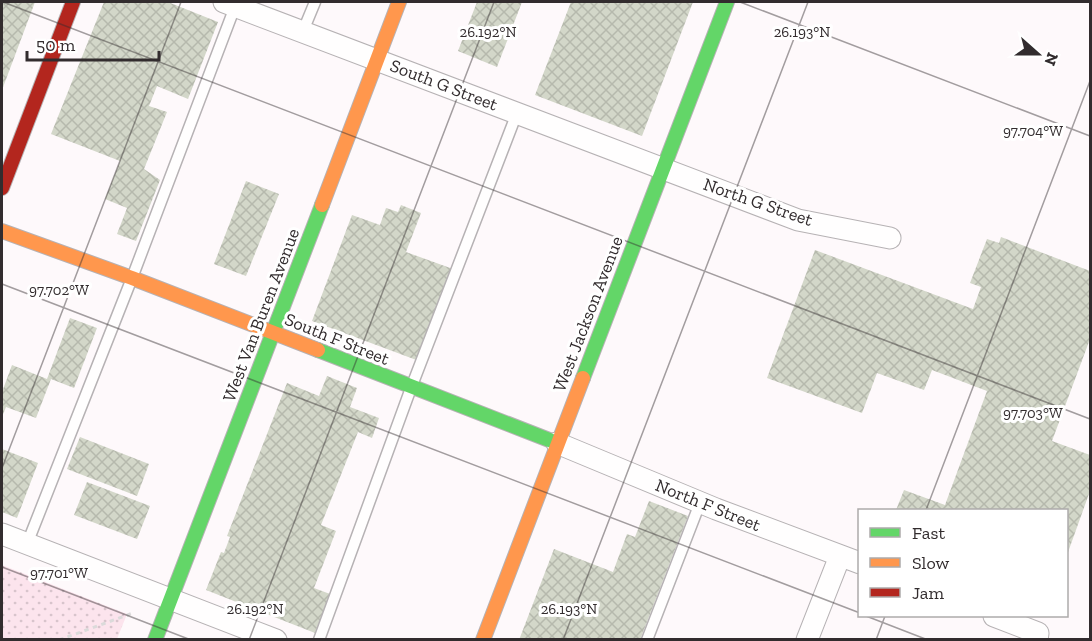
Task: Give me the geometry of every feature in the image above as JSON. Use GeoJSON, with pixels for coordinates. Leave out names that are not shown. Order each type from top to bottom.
{"type":"FeatureCollection","features":[{"type":"Feature","properties":{"kind":"street"},"geometry":{"type":"LineString","coordinates":[[2,188],[73,2]]}},
{"type":"Feature","properties":{"kind":"street","name":"West Van Buren Avenue"},"geometry":{"type":"LineString","coordinates":[[155,639],[399,2]]}},
{"type":"Feature","properties":{"kind":"street","name":"West Jackson Avenue"},"geometry":{"type":"LineString","coordinates":[[483,639],[727,2]]}},
{"type":"Feature","properties":{"kind":"street","name":"South G Street"},"geometry":{"type":"LineString","coordinates":[[232,3],[663,168]]}},
{"type":"Feature","properties":{"kind":"street","name":"North G Street"},"geometry":{"type":"LineString","coordinates":[[663,168],[798,220],[890,238]]}},
{"type":"Feature","properties":{"kind":"street","name":"South F Street"},"geometry":{"type":"LineString","coordinates":[[2,231],[132,278],[557,443]]}},
{"type":"Feature","properties":{"kind":"street","name":"North F Street"},"geometry":{"type":"LineString","coordinates":[[557,443],[700,503],[858,563]]}},
{"type":"Feature","properties":{"kind":"street"},"geometry":{"type":"LineString","coordinates":[[2,534],[276,639]]}},
{"type":"Feature","properties":{"kind":"street"},"geometry":{"type":"LineString","coordinates":[[807,639],[840,556]]}},
{"type":"Feature","properties":{"kind":"street"},"geometry":{"type":"LineString","coordinates":[[997,617],[1037,636]]}},
{"type":"Feature","properties":{"kind":"lane"},"geometry":{"type":"LineString","coordinates":[[303,32],[315,2]]}},
{"type":"Feature","properties":{"kind":"lane"},"geometry":{"type":"LineString","coordinates":[[27,544],[132,278],[232,3]]}},
{"type":"Feature","properties":{"kind":"lane"},"geometry":{"type":"LineString","coordinates":[[319,639],[411,388],[517,113]]}},
{"type":"Feature","properties":{"kind":"lane"},"geometry":{"type":"LineString","coordinates":[[646,639],[700,503]]}},
{"type":"Feature","properties":{"kind":"path"},"geometry":{"type":"LineString","coordinates":[[59,639],[133,613]]}},
{"type":"Feature","properties":{"kind":"shaded area"},"geometry":{"type":"Polygon","coordinates":[[[2,565],[127,614],[117,639],[2,639],[2,565]]]}},
{"type":"Feature","properties":{"kind":"building"},"geometry":{"type":"Polygon","coordinates":[[[2,2],[35,2],[2,90],[2,2]]]}},
{"type":"Feature","properties":{"kind":"building"},"geometry":{"type":"Polygon","coordinates":[[[104,2],[168,2],[218,22],[188,99],[157,86],[149,106],[167,112],[144,169],[160,180],[136,241],[117,234],[127,208],[105,199],[120,161],[51,134],[104,2]]]}},
{"type":"Feature","properties":{"kind":"building"},"geometry":{"type":"Polygon","coordinates":[[[477,2],[522,2],[497,67],[458,51],[477,2]]]}},
{"type":"Feature","properties":{"kind":"building"},"geometry":{"type":"Polygon","coordinates":[[[571,2],[693,2],[642,136],[535,95],[571,2]]]}},
{"type":"Feature","properties":{"kind":"building"},"geometry":{"type":"Polygon","coordinates":[[[246,181],[279,194],[246,276],[214,264],[246,181]]]}},
{"type":"Feature","properties":{"kind":"building"},"geometry":{"type":"Polygon","coordinates":[[[401,205],[421,213],[406,252],[453,269],[419,361],[312,321],[352,215],[380,225],[386,208],[398,212],[401,205]]]}},
{"type":"Feature","properties":{"kind":"building"},"geometry":{"type":"Polygon","coordinates":[[[1001,237],[1090,271],[1090,339],[1052,441],[1090,455],[1090,491],[1068,552],[1068,509],[896,509],[904,490],[945,505],[987,391],[932,370],[924,390],[877,373],[862,413],[767,378],[815,250],[973,309],[981,287],[970,283],[987,239],[999,243],[1001,237]]]}},
{"type":"Feature","properties":{"kind":"building"},"geometry":{"type":"Polygon","coordinates":[[[70,318],[97,328],[74,388],[51,379],[36,418],[6,407],[2,417],[2,392],[12,365],[47,379],[70,318]]]}},
{"type":"Feature","properties":{"kind":"building"},"geometry":{"type":"Polygon","coordinates":[[[327,376],[357,388],[350,407],[379,418],[372,438],[358,432],[321,525],[336,531],[314,588],[330,594],[315,633],[206,590],[221,552],[224,553],[230,537],[227,536],[287,383],[319,396],[327,376]]]}},
{"type":"Feature","properties":{"kind":"building"},"geometry":{"type":"Polygon","coordinates":[[[80,437],[149,464],[137,496],[67,469],[80,437]]]}},
{"type":"Feature","properties":{"kind":"building"},"geometry":{"type":"Polygon","coordinates":[[[2,449],[38,463],[17,518],[2,512],[2,449]]]}},
{"type":"Feature","properties":{"kind":"building"},"geometry":{"type":"Polygon","coordinates":[[[87,482],[150,506],[137,539],[74,515],[87,482]]]}},
{"type":"Feature","properties":{"kind":"building"},"geometry":{"type":"Polygon","coordinates":[[[649,501],[688,516],[640,640],[519,640],[554,549],[613,572],[627,534],[635,537],[649,501]]]}},
{"type":"Feature","properties":{"kind":"traffic: fast"},"geometry":{"type":"LineString","coordinates":[[583,378],[727,2]]}},
{"type":"Feature","properties":{"kind":"traffic: fast"},"geometry":{"type":"LineString","coordinates":[[155,640],[322,205]]}},
{"type":"Feature","properties":{"kind":"traffic: fast"},"geometry":{"type":"LineString","coordinates":[[318,350],[557,443]]}},
{"type":"Feature","properties":{"kind":"traffic: slow"},"geometry":{"type":"LineString","coordinates":[[322,205],[399,2]]}},
{"type":"Feature","properties":{"kind":"traffic: slow"},"geometry":{"type":"LineString","coordinates":[[2,231],[132,278],[318,350]]}},
{"type":"Feature","properties":{"kind":"traffic: slow"},"geometry":{"type":"LineString","coordinates":[[483,640],[583,378]]}},
{"type":"Feature","properties":{"kind":"traffic: jam"},"geometry":{"type":"LineString","coordinates":[[2,188],[73,2]]}}]}
